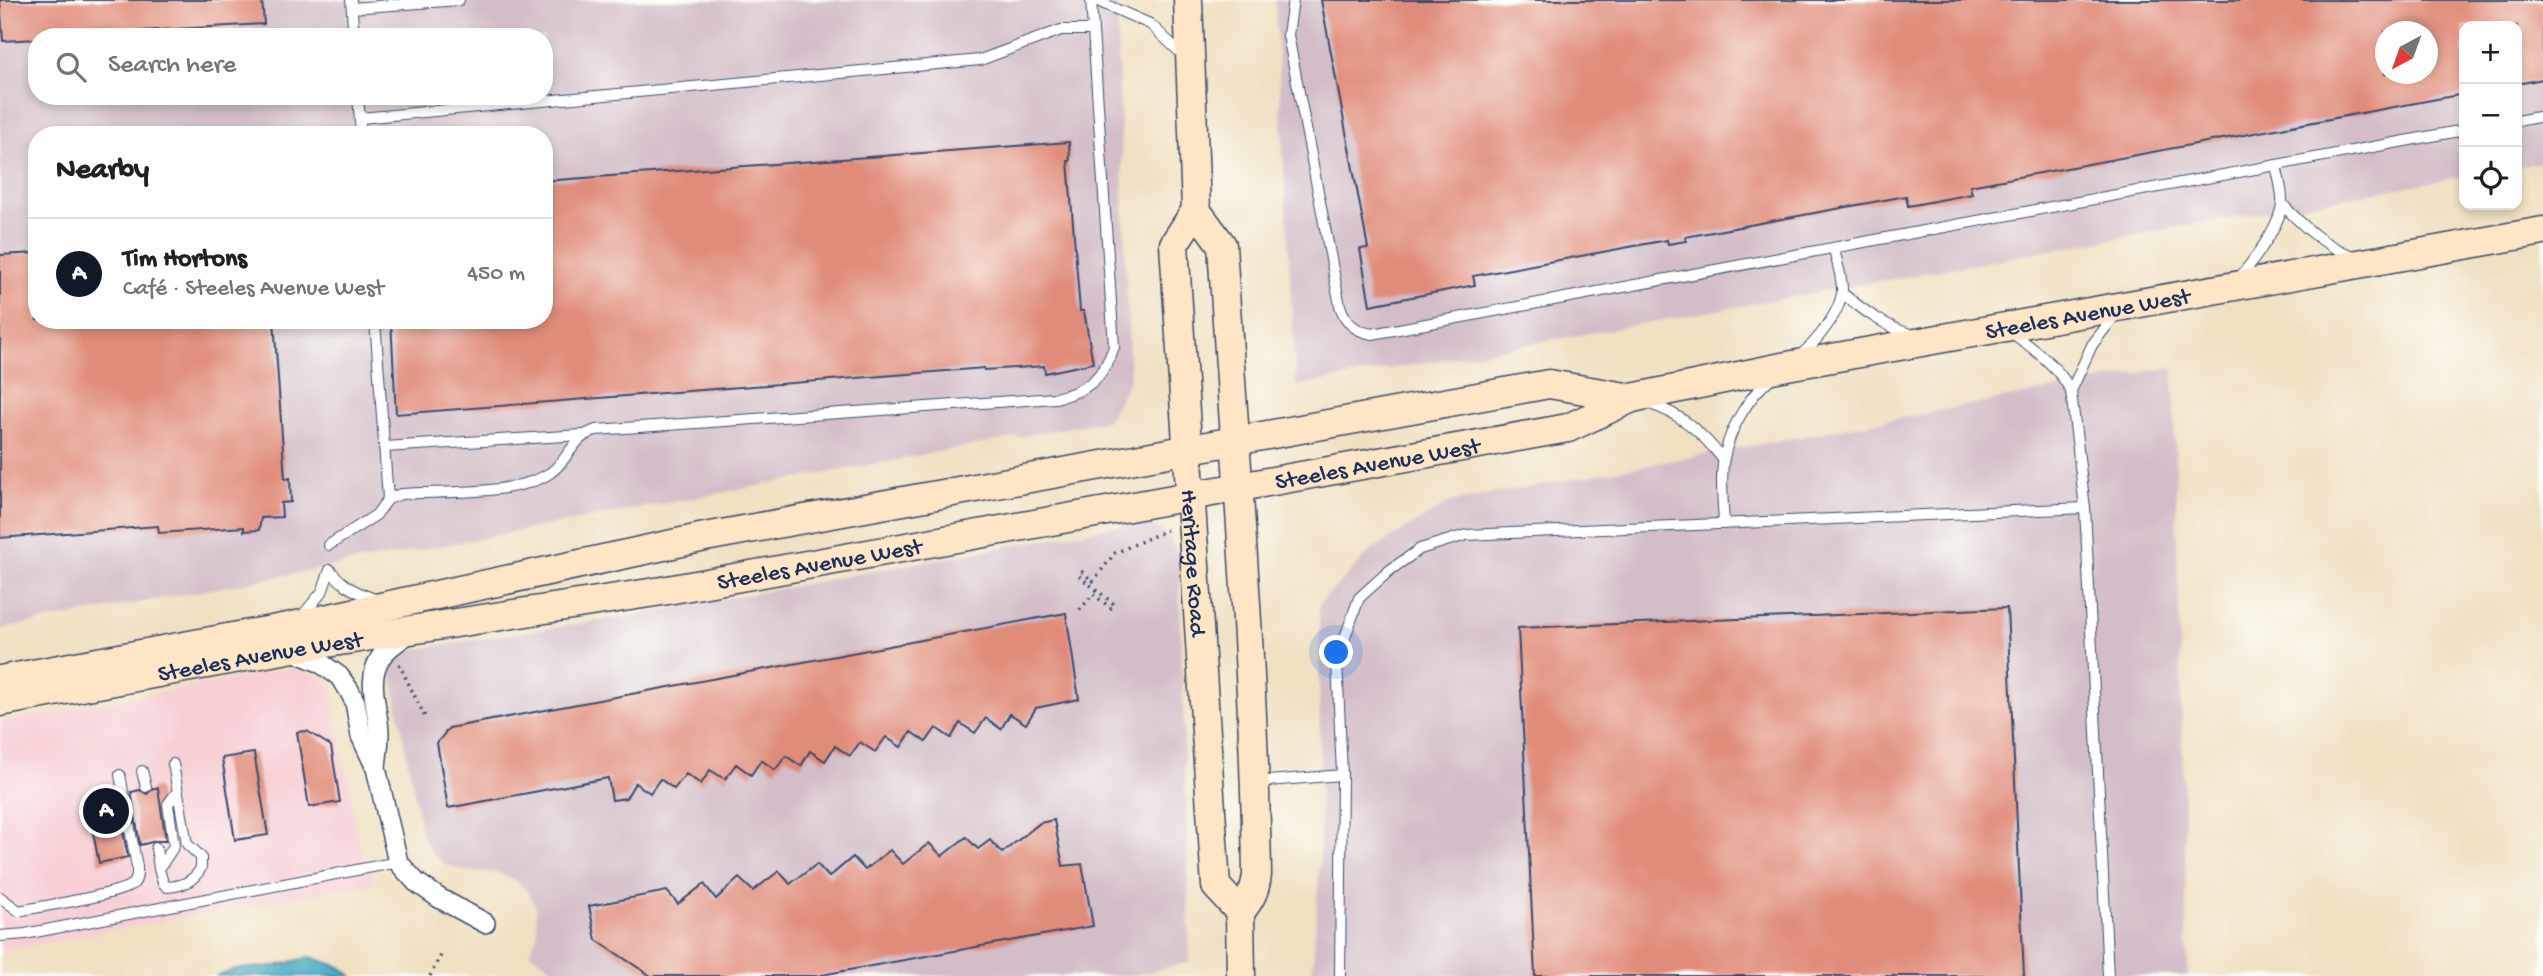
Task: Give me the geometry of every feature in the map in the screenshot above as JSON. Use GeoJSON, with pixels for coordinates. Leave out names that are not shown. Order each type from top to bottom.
{"type":"FeatureCollection","features":[{"type":"Feature","properties":{"kind":"main road"},"geometry":{"type":"LineString","coordinates":[[1188,0],[1196,209]]}},
{"type":"Feature","properties":{"kind":"main road","name":"Heritage Road"},"geometry":{"type":"LineString","coordinates":[[1240,912],[1216,886],[1174,244],[1196,209],[1222,246],[1238,486],[1255,782],[1257,875],[1250,900],[1240,912],[1241,976]]}},
{"type":"Feature","properties":{"kind":"main road","name":"Steeles Avenue West"},"geometry":{"type":"LineString","coordinates":[[0,680],[290,638],[415,629],[662,591],[1568,428],[1632,398],[1787,366],[2543,231]]}},
{"type":"Feature","properties":{"kind":"main road","name":"Steeles Avenue West"},"geometry":{"type":"LineString","coordinates":[[0,702],[290,638],[392,604],[705,537],[1549,384],[1632,398]]}},
{"type":"Feature","properties":{"kind":"street"},"geometry":{"type":"LineString","coordinates":[[376,768],[379,733],[373,694],[375,671],[380,657],[415,629]]}},
{"type":"Feature","properties":{"kind":"street"},"geometry":{"type":"LineString","coordinates":[[290,638],[339,676],[355,702],[360,736],[376,768],[398,862],[416,882],[485,923]]}},
{"type":"Feature","properties":{"kind":"lane"},"geometry":{"type":"LineString","coordinates":[[353,28],[351,4],[459,0]]}},
{"type":"Feature","properties":{"kind":"lane"},"geometry":{"type":"LineString","coordinates":[[384,447],[582,435],[596,430],[1055,398],[1076,394],[1097,379],[1108,363],[1114,347],[1092,30],[1093,0],[1150,24],[1190,61]]}},
{"type":"Feature","properties":{"kind":"lane"},"geometry":{"type":"LineString","coordinates":[[1293,0],[1288,35],[1340,306],[1344,317],[1357,330],[1372,334],[2459,131]]}},
{"type":"Feature","properties":{"kind":"lane"},"geometry":{"type":"LineString","coordinates":[[553,100],[980,60],[1061,30],[1092,30]]}},
{"type":"Feature","properties":{"kind":"lane"},"geometry":{"type":"LineString","coordinates":[[359,105],[360,126]]}},
{"type":"Feature","properties":{"kind":"lane"},"geometry":{"type":"LineString","coordinates":[[360,118],[499,105]]}},
{"type":"Feature","properties":{"kind":"lane"},"geometry":{"type":"LineString","coordinates":[[2522,120],[2543,116]]}},
{"type":"Feature","properties":{"kind":"lane"},"geometry":{"type":"LineString","coordinates":[[2232,286],[2259,253],[2282,204],[2276,164]]}},
{"type":"Feature","properties":{"kind":"lane"},"geometry":{"type":"LineString","coordinates":[[2282,204],[2307,230],[2326,244],[2369,262]]}},
{"type":"Feature","properties":{"kind":"lane"},"geometry":{"type":"LineString","coordinates":[[1724,524],[1723,459],[1732,432],[1746,406],[1764,384],[1811,346],[1830,322],[1842,293],[1834,248]]}},
{"type":"Feature","properties":{"kind":"lane"},"geometry":{"type":"LineString","coordinates":[[1842,293],[1869,315],[1898,331],[1931,340]]}},
{"type":"Feature","properties":{"kind":"lane"},"geometry":{"type":"LineString","coordinates":[[2071,391],[2092,345],[2122,307]]}},
{"type":"Feature","properties":{"kind":"lane"},"geometry":{"type":"LineString","coordinates":[[2004,327],[2039,352],[2071,391],[2085,508],[2108,976]]}},
{"type":"Feature","properties":{"kind":"lane"},"geometry":{"type":"LineString","coordinates":[[376,329],[388,499]]}},
{"type":"Feature","properties":{"kind":"lane"},"geometry":{"type":"LineString","coordinates":[[1632,398],[1668,409],[1699,430],[1723,459]]}},
{"type":"Feature","properties":{"kind":"lane"},"geometry":{"type":"LineString","coordinates":[[329,545],[376,516],[388,499],[401,494],[515,488],[534,482],[553,471],[582,435]]}},
{"type":"Feature","properties":{"kind":"lane"},"geometry":{"type":"LineString","coordinates":[[1340,976],[1342,775],[1337,660],[1359,598],[1390,570],[1420,549],[1466,535],[2085,508]]}},
{"type":"Feature","properties":{"kind":"lane"},"geometry":{"type":"LineString","coordinates":[[290,638],[322,592],[330,570],[342,584],[358,593],[392,604]]}},
{"type":"Feature","properties":{"kind":"lane"},"geometry":{"type":"LineString","coordinates":[[156,848],[159,869],[167,887],[189,882],[201,869],[201,858],[187,844],[173,764]]}},
{"type":"Feature","properties":{"kind":"lane"},"geometry":{"type":"LineString","coordinates":[[142,771],[146,787]]}},
{"type":"Feature","properties":{"kind":"lane"},"geometry":{"type":"LineString","coordinates":[[0,897],[19,911],[119,891],[134,883],[138,876],[137,867],[120,775]]}},
{"type":"Feature","properties":{"kind":"lane"},"geometry":{"type":"LineString","coordinates":[[1255,782],[1342,775]]}},
{"type":"Feature","properties":{"kind":"lane"},"geometry":{"type":"LineString","coordinates":[[159,869],[174,846],[168,804],[178,791]]}},
{"type":"Feature","properties":{"kind":"lane"},"geometry":{"type":"LineString","coordinates":[[0,936],[25,934],[398,862]]}},
{"type":"Feature","properties":{"kind":"path"},"geometry":{"type":"LineString","coordinates":[[1080,610],[1093,594],[1111,608],[1114,604],[1079,576],[1082,572],[1093,582],[1115,553],[1167,530]]}},
{"type":"Feature","properties":{"kind":"path"},"geometry":{"type":"LineString","coordinates":[[394,654],[426,719]]}},
{"type":"Feature","properties":{"kind":"path"},"geometry":{"type":"LineString","coordinates":[[430,976],[442,953]]}},
{"type":"Feature","properties":{"kind":"shaded area"},"geometry":{"type":"Polygon","coordinates":[[[0,0],[1116,0],[1130,379],[1108,420],[0,629],[0,0]]]}},
{"type":"Feature","properties":{"kind":"shaded area"},"geometry":{"type":"Polygon","coordinates":[[[1275,0],[2543,0],[2543,162],[2522,166],[2522,21],[2459,21],[2459,177],[1296,386],[1275,0]]]}},
{"type":"Feature","properties":{"kind":"shaded area"},"geometry":{"type":"Polygon","coordinates":[[[2173,367],[2188,976],[1312,976],[1320,855],[1319,604],[1373,549],[1450,502],[2173,367]]]}},
{"type":"Feature","properties":{"kind":"shaded area"},"geometry":{"type":"Polygon","coordinates":[[[1133,523],[1145,523],[1160,530],[1171,540],[1179,556],[1190,962],[1131,976],[564,976],[529,952],[537,936],[536,908],[529,893],[501,873],[466,871],[448,866],[433,854],[422,836],[391,671],[393,660],[404,651],[654,612],[1133,523]]]}},
{"type":"Feature","properties":{"kind":"shaded area"},"geometry":{"type":"Polygon","coordinates":[[[296,667],[323,679],[331,690],[361,850],[375,883],[0,951],[0,722],[296,667]]]}},
{"type":"Feature","properties":{"kind":"water"},"geometry":{"type":"Polygon","coordinates":[[[310,957],[340,967],[352,976],[216,976],[238,969],[276,966],[310,957]]]}},
{"type":"Feature","properties":{"kind":"building"},"geometry":{"type":"Polygon","coordinates":[[[0,0],[262,0],[264,24],[194,28],[28,28],[28,40],[3,41],[0,0]]]}},
{"type":"Feature","properties":{"kind":"building"},"geometry":{"type":"Polygon","coordinates":[[[1321,0],[2543,0],[2543,79],[2522,83],[2522,21],[2459,21],[2459,95],[1970,186],[1972,194],[1908,206],[1906,196],[1685,237],[1686,241],[1668,244],[1667,240],[1473,276],[1475,285],[1370,305],[1360,249],[1368,248],[1321,0]]]}},
{"type":"Feature","properties":{"kind":"building"},"geometry":{"type":"Polygon","coordinates":[[[1069,142],[1068,161],[1080,311],[1084,311],[1093,363],[1045,373],[1044,366],[984,368],[396,414],[391,329],[553,329],[553,180],[1069,142]]]}},
{"type":"Feature","properties":{"kind":"building"},"geometry":{"type":"Polygon","coordinates":[[[28,253],[28,329],[275,329],[285,479],[290,478],[291,502],[281,503],[282,517],[261,518],[259,530],[244,531],[244,527],[159,533],[158,526],[0,538],[0,255],[28,253]]]}},
{"type":"Feature","properties":{"kind":"building"},"geometry":{"type":"Polygon","coordinates":[[[2007,608],[2024,976],[1535,976],[1518,628],[2007,608]]]}},
{"type":"Feature","properties":{"kind":"building"},"geometry":{"type":"Polygon","coordinates":[[[1066,613],[1079,699],[1036,708],[1026,724],[1010,714],[1001,729],[986,718],[975,733],[960,723],[951,738],[936,728],[926,742],[911,732],[901,747],[886,737],[875,752],[860,742],[850,756],[835,746],[825,761],[810,751],[801,766],[786,756],[775,770],[761,760],[751,775],[736,764],[725,779],[710,770],[701,784],[686,774],[674,789],[660,779],[650,793],[635,783],[626,798],[612,800],[608,778],[448,808],[437,743],[449,728],[1066,613]]]}},
{"type":"Feature","properties":{"kind":"building"},"geometry":{"type":"Polygon","coordinates":[[[307,731],[331,746],[340,802],[309,807],[297,732],[307,731]]]}},
{"type":"Feature","properties":{"kind":"building"},"geometry":{"type":"Polygon","coordinates":[[[254,753],[268,835],[235,840],[222,758],[254,753]]]}},
{"type":"Feature","properties":{"kind":"building"},"geometry":{"type":"Polygon","coordinates":[[[153,788],[158,788],[166,841],[140,845],[131,792],[140,790],[147,794],[153,788]]]}},
{"type":"Feature","properties":{"kind":"building"},"geometry":{"type":"Polygon","coordinates":[[[115,792],[128,857],[99,863],[86,797],[115,792]]]}},
{"type":"Feature","properties":{"kind":"building"},"geometry":{"type":"Polygon","coordinates":[[[1054,820],[1063,866],[1082,864],[1093,926],[816,976],[651,976],[596,940],[589,906],[667,891],[678,904],[704,884],[716,899],[739,878],[753,891],[779,871],[790,884],[817,864],[829,877],[853,857],[865,870],[890,850],[903,864],[929,843],[942,856],[966,837],[978,849],[990,840],[1002,853],[1040,823],[1054,820]]]}},
{"type":"Feature","properties":{"kind":"place","name":"Tim Hortons"},"geometry":{"type":"Point","coordinates":[106,811]}}]}
